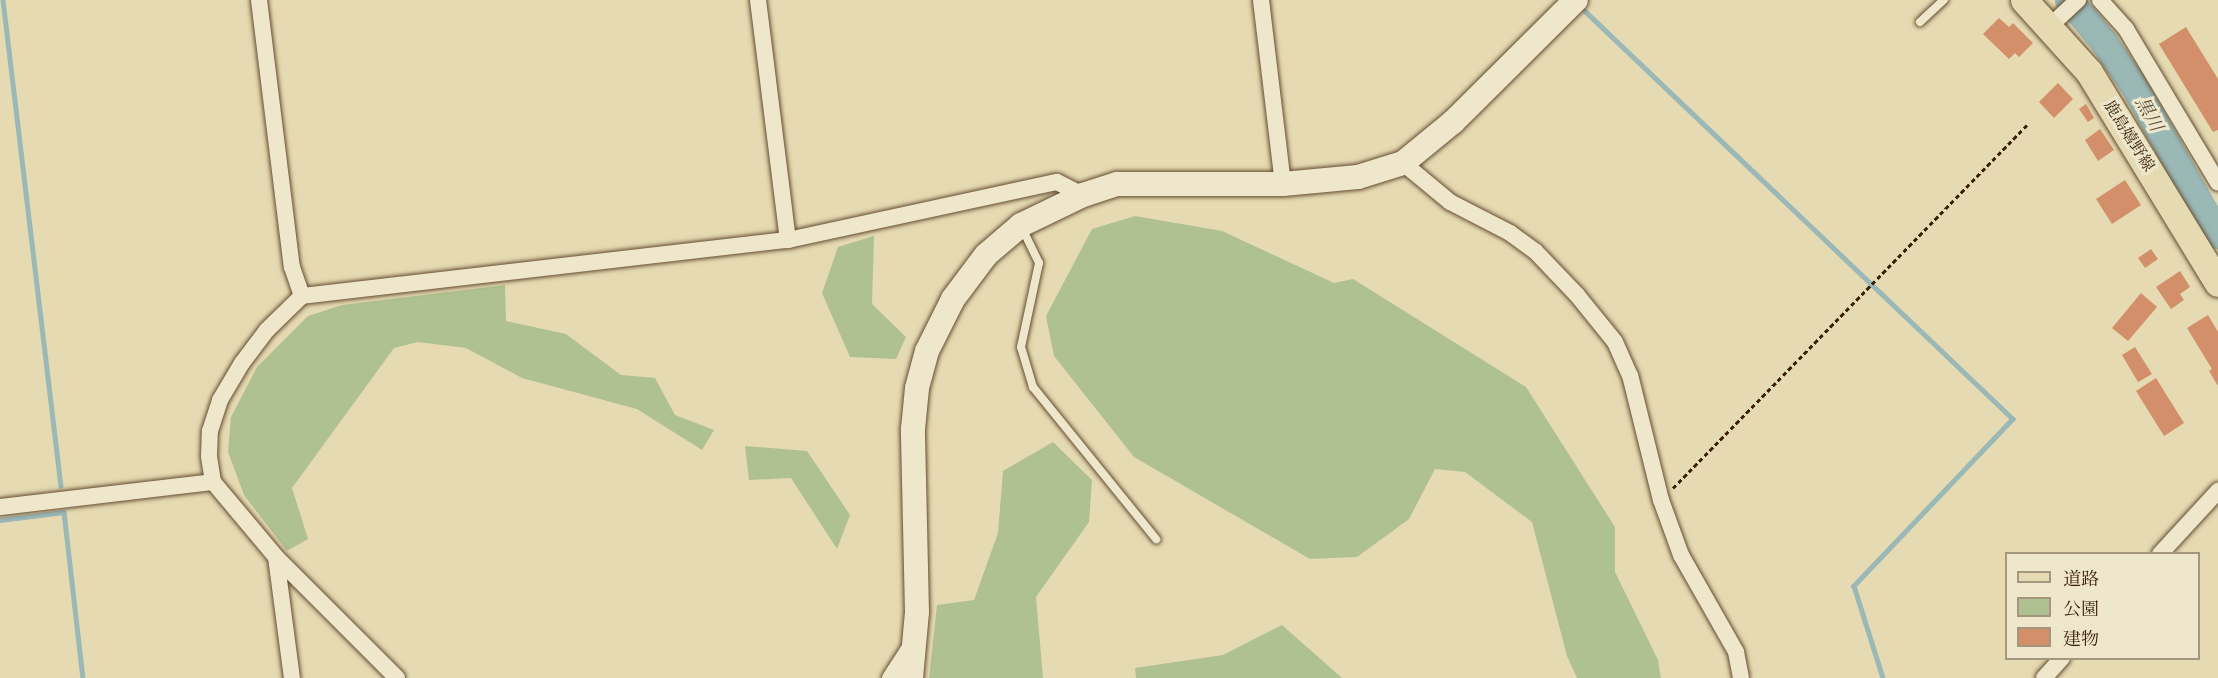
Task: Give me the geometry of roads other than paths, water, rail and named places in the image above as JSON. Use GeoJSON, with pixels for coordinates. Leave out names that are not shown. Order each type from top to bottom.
{"type":"FeatureCollection","features":[{"type":"Feature","properties":{"kind":"main road","name":"鹿島嬉野線"},"geometry":{"type":"LineString","coordinates":[[2024,0],[2055,22],[2100,90],[2218,283]]}},
{"type":"Feature","properties":{"kind":"street"},"geometry":{"type":"LineString","coordinates":[[259,0],[292,267],[302,296]]}},
{"type":"Feature","properties":{"kind":"street"},"geometry":{"type":"LineString","coordinates":[[758,0],[788,240]]}},
{"type":"Feature","properties":{"kind":"street"},"geometry":{"type":"LineString","coordinates":[[1260,0],[1283,184]]}},
{"type":"Feature","properties":{"kind":"street"},"geometry":{"type":"LineString","coordinates":[[911,678],[917,612],[913,429],[917,388],[927,351],[954,299],[986,255],[1021,225],[1083,195],[1117,184],[1283,184],[1358,177],[1403,163],[1453,122],[1576,0]]}},
{"type":"Feature","properties":{"kind":"street"},"geometry":{"type":"LineString","coordinates":[[2055,22],[2078,0]]}},
{"type":"Feature","properties":{"kind":"street"},"geometry":{"type":"LineString","coordinates":[[2100,0],[2126,29],[2218,183]]}},
{"type":"Feature","properties":{"kind":"street"},"geometry":{"type":"LineString","coordinates":[[1403,163],[1450,202],[1510,233],[1535,251],[1577,295],[1615,342],[1630,375],[1661,500],[1681,555],[1736,652],[1741,678]]}},
{"type":"Feature","properties":{"kind":"street"},"geometry":{"type":"LineString","coordinates":[[397,678],[276,556],[213,482],[209,456],[210,431],[220,400],[242,363],[267,330],[302,296],[788,240],[1057,182],[1083,195]]}},
{"type":"Feature","properties":{"kind":"street"},"geometry":{"type":"LineString","coordinates":[[0,507],[213,482]]}},
{"type":"Feature","properties":{"kind":"street"},"geometry":{"type":"LineString","coordinates":[[2162,552],[2218,491]]}},
{"type":"Feature","properties":{"kind":"street"},"geometry":{"type":"LineString","coordinates":[[276,556],[291,678]]}},
{"type":"Feature","properties":{"kind":"street"},"geometry":{"type":"LineString","coordinates":[[890,678],[915,641]]}},
{"type":"Feature","properties":{"kind":"street"},"geometry":{"type":"LineString","coordinates":[[2044,678],[2060,660]]}},
{"type":"Feature","properties":{"kind":"lane"},"geometry":{"type":"LineString","coordinates":[[1920,22],[1944,0]]}},
{"type":"Feature","properties":{"kind":"lane"},"geometry":{"type":"LineString","coordinates":[[1021,225],[1039,264],[1021,347],[1033,387],[1156,539]]}},
{"type":"Feature","properties":{"kind":"waterway"},"geometry":{"type":"LineString","coordinates":[[3,0],[61,486]]}},
{"type":"Feature","properties":{"kind":"waterway","name":"黒川"},"geometry":{"type":"LineString","coordinates":[[2069,0],[2104,42],[2134,86],[2218,235]]}},
{"type":"Feature","properties":{"kind":"waterway"},"geometry":{"type":"LineString","coordinates":[[1585,11],[2013,419],[1854,586],[1883,678]]}},
{"type":"Feature","properties":{"kind":"waterway"},"geometry":{"type":"LineString","coordinates":[[0,520],[64,512],[83,678]]}}]}
